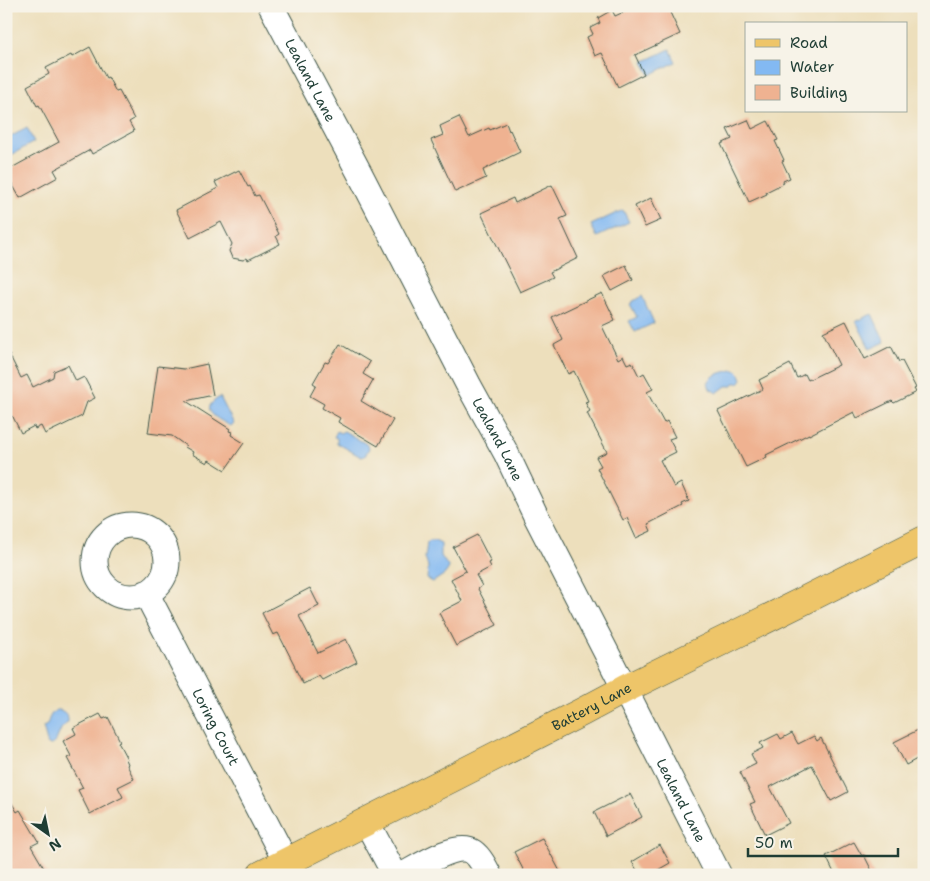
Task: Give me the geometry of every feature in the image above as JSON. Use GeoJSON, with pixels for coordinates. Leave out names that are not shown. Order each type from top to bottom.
{"type":"FeatureCollection","features":[{"type":"Feature","properties":{"kind":"main road","name":"Battery Lane"},"geometry":{"type":"LineString","coordinates":[[261,875],[625,689],[799,604],[924,540]]}},
{"type":"Feature","properties":{"kind":"street","name":"Lealand Lane"},"geometry":{"type":"LineString","coordinates":[[271,6],[360,172],[468,384],[506,453],[535,514],[719,875]]}},
{"type":"Feature","properties":{"kind":"street","name":"Loring Court"},"geometry":{"type":"LineString","coordinates":[[146,594],[286,862]]}},
{"type":"Feature","properties":{"kind":"street"},"geometry":{"type":"LineString","coordinates":[[366,821],[395,875]]}},
{"type":"Feature","properties":{"kind":"street"},"geometry":{"type":"LineString","coordinates":[[403,875],[447,852],[462,848],[473,852],[479,858],[489,875]]}},
{"type":"Feature","properties":{"kind":"water"},"geometry":{"type":"Polygon","coordinates":[[[670,49],[676,62],[650,75],[643,62],[670,49]]]}},
{"type":"Feature","properties":{"kind":"water"},"geometry":{"type":"Polygon","coordinates":[[[27,128],[34,142],[6,158],[6,139],[27,128]]]}},
{"type":"Feature","properties":{"kind":"water"},"geometry":{"type":"Polygon","coordinates":[[[623,210],[629,222],[597,237],[591,225],[623,210]]]}},
{"type":"Feature","properties":{"kind":"water"},"geometry":{"type":"Polygon","coordinates":[[[642,296],[654,323],[635,332],[629,321],[637,317],[630,304],[642,296]]]}},
{"type":"Feature","properties":{"kind":"water"},"geometry":{"type":"Polygon","coordinates":[[[872,314],[885,342],[870,349],[856,321],[872,314]]]}},
{"type":"Feature","properties":{"kind":"water"},"geometry":{"type":"Polygon","coordinates":[[[733,370],[740,374],[742,379],[739,383],[726,386],[717,393],[710,389],[708,383],[712,377],[733,370]]]}},
{"type":"Feature","properties":{"kind":"water"},"geometry":{"type":"Polygon","coordinates":[[[220,397],[234,424],[230,426],[215,417],[210,410],[213,402],[220,397]]]}},
{"type":"Feature","properties":{"kind":"water"},"geometry":{"type":"Polygon","coordinates":[[[337,431],[340,433],[344,431],[368,445],[369,448],[365,456],[361,457],[337,443],[337,438],[334,437],[337,431]]]}},
{"type":"Feature","properties":{"kind":"water"},"geometry":{"type":"Polygon","coordinates":[[[430,541],[441,544],[441,556],[449,568],[445,574],[433,582],[427,579],[428,567],[425,558],[427,543],[430,541]]]}},
{"type":"Feature","properties":{"kind":"water"},"geometry":{"type":"Polygon","coordinates":[[[56,710],[61,710],[65,713],[68,717],[68,722],[61,729],[55,743],[51,745],[47,744],[43,727],[47,725],[51,715],[56,710]]]}},
{"type":"Feature","properties":{"kind":"building"},"geometry":{"type":"Polygon","coordinates":[[[637,6],[667,6],[680,34],[635,55],[644,74],[618,87],[602,53],[595,56],[587,37],[593,34],[590,28],[600,23],[598,18],[612,10],[615,16],[637,6]]]}},
{"type":"Feature","properties":{"kind":"building"},"geometry":{"type":"Polygon","coordinates":[[[90,47],[106,78],[108,77],[116,92],[119,91],[134,119],[129,122],[134,131],[92,154],[90,150],[54,170],[58,177],[20,198],[6,171],[59,142],[27,86],[49,74],[46,68],[90,47]]]}},
{"type":"Feature","properties":{"kind":"building"},"geometry":{"type":"Polygon","coordinates":[[[459,117],[469,137],[506,123],[520,152],[483,170],[486,178],[455,192],[431,140],[443,135],[440,126],[459,117]]]}},
{"type":"Feature","properties":{"kind":"building"},"geometry":{"type":"Polygon","coordinates":[[[748,120],[752,129],[768,121],[778,140],[775,141],[790,178],[766,192],[767,194],[749,202],[721,144],[732,139],[727,129],[748,120]]]}},
{"type":"Feature","properties":{"kind":"building"},"geometry":{"type":"Polygon","coordinates":[[[239,170],[255,196],[259,195],[279,234],[276,236],[280,244],[248,260],[247,258],[243,260],[232,258],[229,251],[232,244],[221,222],[190,238],[176,210],[218,188],[215,182],[239,170]]]}},
{"type":"Feature","properties":{"kind":"building"},"geometry":{"type":"Polygon","coordinates":[[[552,185],[567,216],[560,219],[578,258],[550,272],[553,277],[520,292],[481,213],[513,198],[515,203],[552,185]]]}},
{"type":"Feature","properties":{"kind":"building"},"geometry":{"type":"Polygon","coordinates":[[[651,198],[661,220],[645,227],[635,206],[651,198]]]}},
{"type":"Feature","properties":{"kind":"building"},"geometry":{"type":"Polygon","coordinates":[[[626,265],[633,280],[612,291],[604,276],[626,265]]]}},
{"type":"Feature","properties":{"kind":"building"},"geometry":{"type":"Polygon","coordinates":[[[602,293],[615,320],[602,326],[618,359],[623,356],[627,364],[632,362],[639,376],[644,373],[653,389],[647,392],[664,423],[667,421],[675,437],[669,439],[676,452],[660,460],[674,487],[681,483],[689,501],[648,524],[651,531],[636,538],[627,518],[623,520],[597,468],[601,466],[596,457],[607,452],[587,413],[590,411],[585,402],[588,401],[574,371],[568,374],[554,345],[563,340],[552,317],[602,293]]]}},
{"type":"Feature","properties":{"kind":"building"},"geometry":{"type":"Polygon","coordinates":[[[846,321],[865,359],[891,346],[899,362],[902,361],[916,388],[914,389],[916,392],[857,418],[854,412],[766,455],[767,457],[746,467],[718,411],[763,389],[759,380],[790,364],[797,378],[805,374],[808,380],[839,365],[823,332],[846,321]]]}},
{"type":"Feature","properties":{"kind":"building"},"geometry":{"type":"Polygon","coordinates":[[[340,344],[370,362],[363,374],[373,380],[361,401],[393,420],[378,446],[338,422],[340,418],[322,408],[324,404],[310,396],[316,385],[313,383],[325,362],[328,363],[340,344]]]}},
{"type":"Feature","properties":{"kind":"building"},"geometry":{"type":"Polygon","coordinates":[[[6,348],[21,378],[27,375],[33,387],[53,377],[54,371],[68,365],[76,381],[84,377],[95,398],[87,402],[82,416],[45,434],[41,426],[35,429],[34,426],[21,433],[7,409],[6,348]]]}},
{"type":"Feature","properties":{"kind":"building"},"geometry":{"type":"Polygon","coordinates":[[[207,364],[213,395],[186,401],[230,429],[231,435],[244,443],[225,470],[209,460],[207,463],[192,454],[193,452],[172,436],[148,433],[158,366],[184,369],[207,364]]]}},
{"type":"Feature","properties":{"kind":"building"},"geometry":{"type":"Polygon","coordinates":[[[477,535],[491,562],[489,563],[491,567],[476,575],[482,586],[478,589],[497,625],[456,646],[439,613],[462,601],[451,579],[466,571],[453,547],[477,535]]]}},
{"type":"Feature","properties":{"kind":"building"},"geometry":{"type":"Polygon","coordinates":[[[310,588],[319,606],[299,616],[318,653],[346,639],[357,662],[322,680],[319,676],[303,684],[278,633],[273,635],[262,613],[310,588]]]}},
{"type":"Feature","properties":{"kind":"building"},"geometry":{"type":"Polygon","coordinates":[[[100,714],[103,719],[108,717],[120,741],[118,742],[127,759],[127,765],[134,779],[118,787],[123,797],[90,814],[78,790],[83,788],[67,758],[71,756],[63,741],[76,734],[73,728],[100,714]]]}},
{"type":"Feature","properties":{"kind":"building"},"geometry":{"type":"Polygon","coordinates":[[[924,727],[924,755],[906,765],[894,742],[924,727]]]}},
{"type":"Feature","properties":{"kind":"building"},"geometry":{"type":"Polygon","coordinates":[[[792,733],[798,744],[814,736],[817,741],[821,738],[848,792],[831,801],[812,765],[770,787],[789,823],[765,835],[750,804],[755,802],[740,772],[756,764],[751,754],[763,748],[760,743],[778,734],[781,739],[792,733]]]}},
{"type":"Feature","properties":{"kind":"building"},"geometry":{"type":"Polygon","coordinates":[[[6,793],[17,812],[20,810],[39,842],[31,846],[48,875],[12,875],[6,866],[6,793]]]}},
{"type":"Feature","properties":{"kind":"building"},"geometry":{"type":"Polygon","coordinates":[[[630,794],[642,817],[606,836],[594,812],[630,794]]]}},
{"type":"Feature","properties":{"kind":"building"},"geometry":{"type":"Polygon","coordinates":[[[542,838],[562,875],[526,875],[514,852],[542,838]]]}},
{"type":"Feature","properties":{"kind":"building"},"geometry":{"type":"Polygon","coordinates":[[[854,842],[862,856],[864,855],[874,875],[835,875],[826,856],[854,842]]]}},
{"type":"Feature","properties":{"kind":"building"},"geometry":{"type":"Polygon","coordinates":[[[660,845],[670,863],[649,875],[640,875],[632,862],[660,845]]]}}]}
